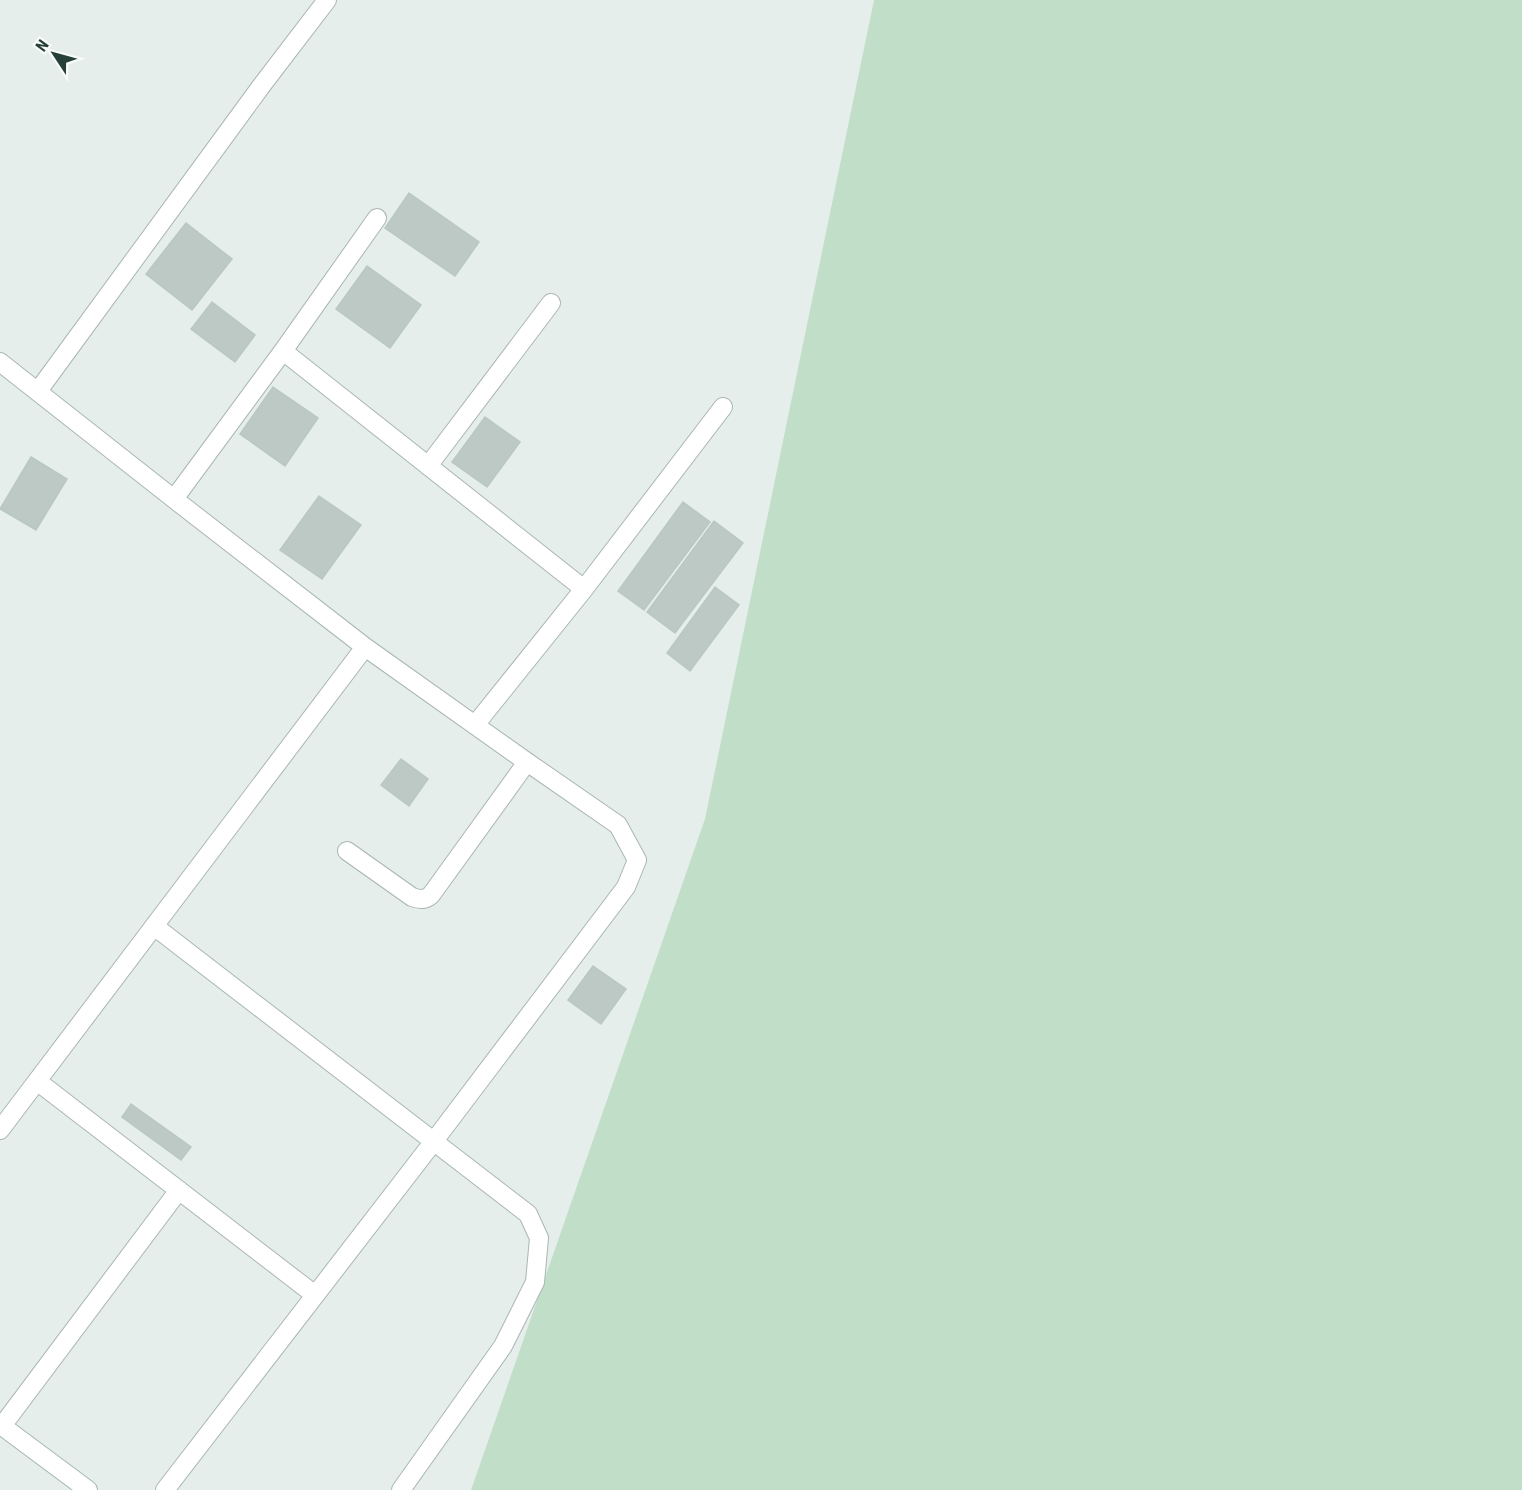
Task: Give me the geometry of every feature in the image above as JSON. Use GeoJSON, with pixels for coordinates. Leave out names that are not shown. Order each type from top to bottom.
{"type":"FeatureCollection","features":[{"type":"Feature","properties":{"kind":"street"},"geometry":{"type":"LineString","coordinates":[[38,391],[327,0]]}},
{"type":"Feature","properties":{"kind":"street"},"geometry":{"type":"LineString","coordinates":[[174,499],[377,218]]}},
{"type":"Feature","properties":{"kind":"street"},"geometry":{"type":"LineString","coordinates":[[429,466],[551,303]]}},
{"type":"Feature","properties":{"kind":"street"},"geometry":{"type":"LineString","coordinates":[[283,351],[584,589]]}},
{"type":"Feature","properties":{"kind":"street"},"geometry":{"type":"LineString","coordinates":[[0,362],[365,647],[618,825],[636,860],[626,886],[434,1141],[165,1490]]}},
{"type":"Feature","properties":{"kind":"street"},"geometry":{"type":"LineString","coordinates":[[475,725],[584,589],[723,407]]}},
{"type":"Feature","properties":{"kind":"street"},"geometry":{"type":"LineString","coordinates":[[0,1130],[365,647]]}},
{"type":"Feature","properties":{"kind":"street"},"geometry":{"type":"LineString","coordinates":[[347,851],[412,897],[420,900],[428,898],[527,762]]}},
{"type":"Feature","properties":{"kind":"street"},"geometry":{"type":"LineString","coordinates":[[154,926],[528,1214],[539,1238],[535,1282],[503,1346],[401,1490]]}},
{"type":"Feature","properties":{"kind":"street"},"geometry":{"type":"LineString","coordinates":[[37,1081],[315,1295]]}},
{"type":"Feature","properties":{"kind":"street"},"geometry":{"type":"LineString","coordinates":[[88,1490],[1,1425],[179,1190]]}},
{"type":"Feature","properties":{"kind":"green space"},"geometry":{"type":"Polygon","coordinates":[[[874,0],[1522,0],[1522,1490],[471,1490],[705,819],[874,0]]]}},
{"type":"Feature","properties":{"kind":"building"},"geometry":{"type":"Polygon","coordinates":[[[409,193],[479,242],[455,276],[385,228],[409,193]]]}},
{"type":"Feature","properties":{"kind":"building"},"geometry":{"type":"Polygon","coordinates":[[[186,223],[232,259],[192,310],[146,274],[186,223]]]}},
{"type":"Feature","properties":{"kind":"building"},"geometry":{"type":"Polygon","coordinates":[[[367,266],[421,305],[390,348],[336,309],[367,266]]]}},
{"type":"Feature","properties":{"kind":"building"},"geometry":{"type":"Polygon","coordinates":[[[212,302],[255,335],[235,362],[191,329],[212,302]]]}},
{"type":"Feature","properties":{"kind":"building"},"geometry":{"type":"Polygon","coordinates":[[[273,387],[318,418],[285,466],[240,434],[273,387]]]}},
{"type":"Feature","properties":{"kind":"building"},"geometry":{"type":"Polygon","coordinates":[[[485,417],[520,442],[487,487],[452,462],[485,417]]]}},
{"type":"Feature","properties":{"kind":"building"},"geometry":{"type":"Polygon","coordinates":[[[31,457],[67,479],[36,530],[0,509],[31,457]]]}},
{"type":"Feature","properties":{"kind":"building"},"geometry":{"type":"Polygon","coordinates":[[[319,496],[361,525],[322,579],[280,550],[319,496]]]}},
{"type":"Feature","properties":{"kind":"building"},"geometry":{"type":"Polygon","coordinates":[[[683,502],[710,522],[644,610],[618,591],[683,502]]]}},
{"type":"Feature","properties":{"kind":"building"},"geometry":{"type":"Polygon","coordinates":[[[714,521],[743,543],[675,633],[647,612],[714,521]]]}},
{"type":"Feature","properties":{"kind":"building"},"geometry":{"type":"Polygon","coordinates":[[[715,587],[739,605],[690,671],[667,653],[715,587]]]}},
{"type":"Feature","properties":{"kind":"building"},"geometry":{"type":"Polygon","coordinates":[[[401,759],[428,779],[409,806],[381,785],[401,759]]]}},
{"type":"Feature","properties":{"kind":"building"},"geometry":{"type":"Polygon","coordinates":[[[593,966],[626,989],[601,1024],[568,1000],[593,966]]]}},
{"type":"Feature","properties":{"kind":"building"},"geometry":{"type":"Polygon","coordinates":[[[131,1104],[191,1147],[181,1160],[122,1117],[131,1104]]]}}]}
